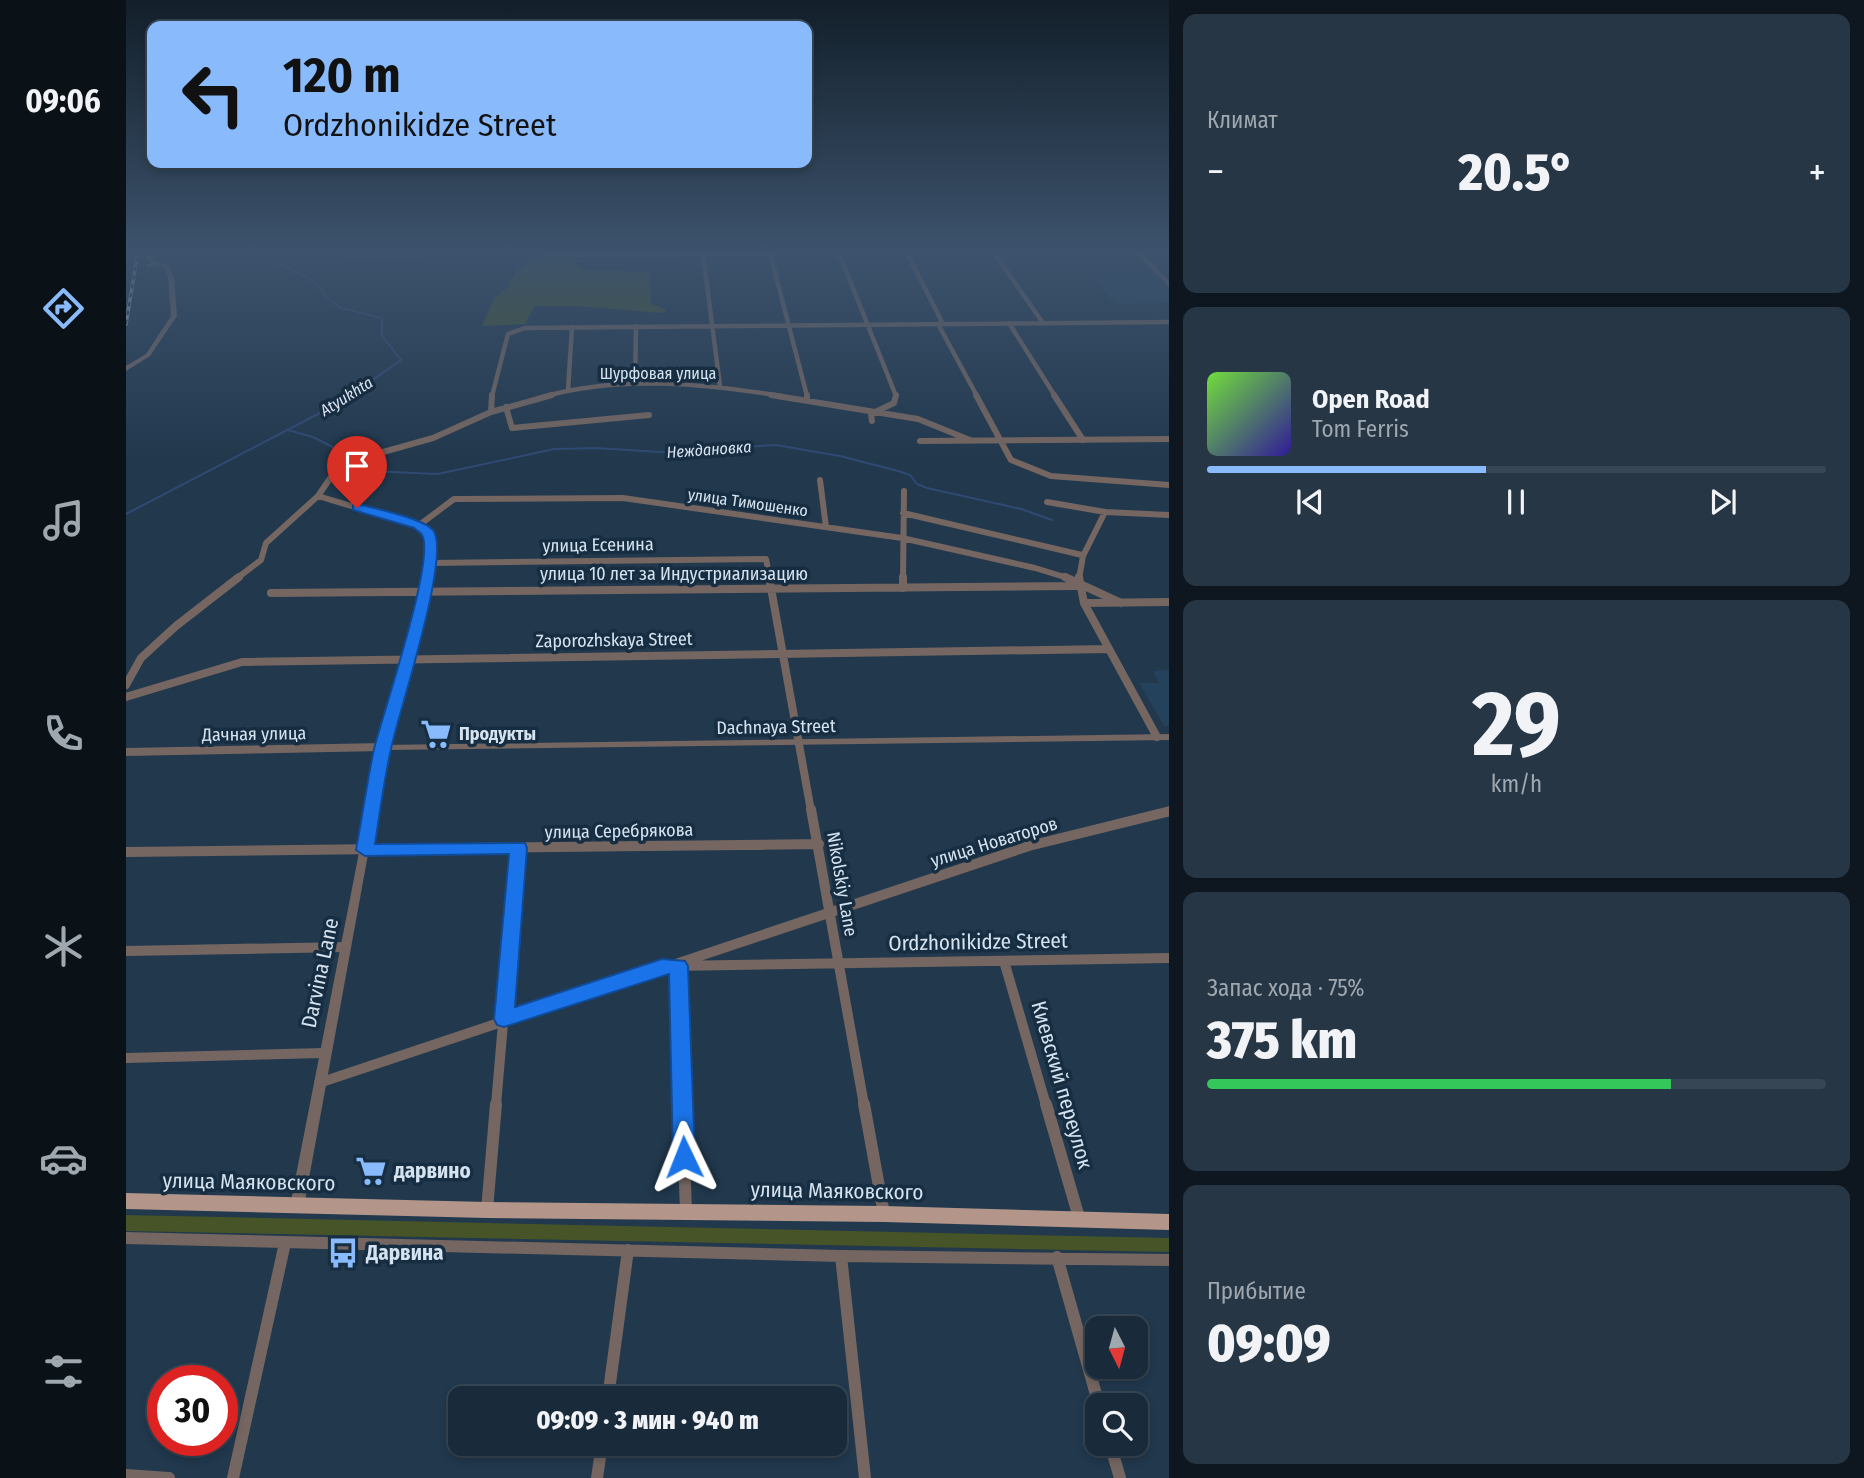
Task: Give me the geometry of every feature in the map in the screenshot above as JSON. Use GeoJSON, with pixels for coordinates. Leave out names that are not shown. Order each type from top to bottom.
{"type":"FeatureCollection","features":[{"type":"Feature","properties":{"kind":"main road","name":"улица Маяковского"},"geometry":{"type":"LineString","coordinates":[[126,1201],[487,1210],[884,1214],[1169,1222]]}},
{"type":"Feature","properties":{"kind":"street"},"geometry":{"type":"LineString","coordinates":[[126,369],[148,355],[171,320]]}},
{"type":"Feature","properties":{"kind":"street"},"geometry":{"type":"LineString","coordinates":[[711,320],[720,386]]}},
{"type":"Feature","properties":{"kind":"street"},"geometry":{"type":"LineString","coordinates":[[788,320],[807,390],[807,400]]}},
{"type":"Feature","properties":{"kind":"street"},"geometry":{"type":"LineString","coordinates":[[866,320],[897,398],[894,403],[871,414],[872,421]]}},
{"type":"Feature","properties":{"kind":"street"},"geometry":{"type":"LineString","coordinates":[[939,320],[998,440],[1011,460],[1051,476],[1169,485]]}},
{"type":"Feature","properties":{"kind":"street"},"geometry":{"type":"LineString","coordinates":[[491,412],[496,375],[508,334],[513,330],[636,326],[1169,322]]}},
{"type":"Feature","properties":{"kind":"street"},"geometry":{"type":"LineString","coordinates":[[1009,323],[1083,440]]}},
{"type":"Feature","properties":{"kind":"street"},"geometry":{"type":"LineString","coordinates":[[635,384],[636,326]]}},
{"type":"Feature","properties":{"kind":"street"},"geometry":{"type":"LineString","coordinates":[[568,390],[572,327]]}},
{"type":"Feature","properties":{"kind":"street","name":"Шурфовая улица"},"geometry":{"type":"LineString","coordinates":[[318,496],[331,477],[351,461],[433,438],[491,412],[568,390],[635,384],[720,386],[876,411],[918,419],[970,440]]}},
{"type":"Feature","properties":{"kind":"street"},"geometry":{"type":"LineString","coordinates":[[506,407],[512,428],[649,415]]}},
{"type":"Feature","properties":{"kind":"street","name":"Шурфовая улица"},"geometry":{"type":"LineString","coordinates":[[920,441],[1169,439]]}},
{"type":"Feature","properties":{"kind":"street"},"geometry":{"type":"LineString","coordinates":[[820,480],[826,527]]}},
{"type":"Feature","properties":{"kind":"street"},"geometry":{"type":"LineString","coordinates":[[903,588],[904,491]]}},
{"type":"Feature","properties":{"kind":"street"},"geometry":{"type":"LineString","coordinates":[[126,685],[141,658],[176,626],[261,560],[266,543],[318,496],[418,526],[428,533],[431,543],[430,563],[409,659],[383,747]]}},
{"type":"Feature","properties":{"kind":"street","name":"улица Тимошенко"},"geometry":{"type":"LineString","coordinates":[[418,526],[454,499],[610,497],[902,538],[1035,568],[1121,603]]}},
{"type":"Feature","properties":{"kind":"street"},"geometry":{"type":"LineString","coordinates":[[1047,502],[1105,512],[1169,515]]}},
{"type":"Feature","properties":{"kind":"street"},"geometry":{"type":"LineString","coordinates":[[1105,512],[1095,537],[1082,555],[1077,584],[1084,603],[1157,737]]}},
{"type":"Feature","properties":{"kind":"street"},"geometry":{"type":"LineString","coordinates":[[903,513],[1082,555]]}},
{"type":"Feature","properties":{"kind":"street","name":"улица Есенина"},"geometry":{"type":"LineString","coordinates":[[430,563],[766,559]]}},
{"type":"Feature","properties":{"kind":"street","name":"Nikolskiy Lane"},"geometry":{"type":"LineString","coordinates":[[766,559],[841,963],[884,1214]]}},
{"type":"Feature","properties":{"kind":"street","name":"улица 10 лет за Индустриализацию"},"geometry":{"type":"LineString","coordinates":[[271,593],[1077,584]]}},
{"type":"Feature","properties":{"kind":"street"},"geometry":{"type":"LineString","coordinates":[[1084,603],[1169,603]]}},
{"type":"Feature","properties":{"kind":"street","name":"Zaporozhskaya Street"},"geometry":{"type":"LineString","coordinates":[[126,697],[242,662],[1109,649]]}},
{"type":"Feature","properties":{"kind":"street","name":"Dachnaya Street"},"geometry":{"type":"LineString","coordinates":[[383,747],[1169,737]]}},
{"type":"Feature","properties":{"kind":"street","name":"Дачная улица"},"geometry":{"type":"LineString","coordinates":[[126,752],[383,747]]}},
{"type":"Feature","properties":{"kind":"street","name":"Darvina Lane"},"geometry":{"type":"LineString","coordinates":[[297,1206],[323,1053],[365,850],[383,747]]}},
{"type":"Feature","properties":{"kind":"street","name":"улица Новаторов"},"geometry":{"type":"LineString","coordinates":[[831,911],[1029,846],[1169,811]]}},
{"type":"Feature","properties":{"kind":"street","name":"улица Серебрякова"},"geometry":{"type":"LineString","coordinates":[[126,852],[819,844]]}},
{"type":"Feature","properties":{"kind":"street"},"geometry":{"type":"LineString","coordinates":[[487,1210],[519,848]]}},
{"type":"Feature","properties":{"kind":"street","name":"Ordzhonikidze Street"},"geometry":{"type":"LineString","coordinates":[[318,1083],[831,911]]}},
{"type":"Feature","properties":{"kind":"street"},"geometry":{"type":"LineString","coordinates":[[126,951],[345,947]]}},
{"type":"Feature","properties":{"kind":"street","name":"Ordzhonikidze Street"},"geometry":{"type":"LineString","coordinates":[[662,966],[1169,958]]}},
{"type":"Feature","properties":{"kind":"street","name":"Киевский переулок"},"geometry":{"type":"LineString","coordinates":[[1004,961],[1080,1221]]}},
{"type":"Feature","properties":{"kind":"street"},"geometry":{"type":"LineString","coordinates":[[678,966],[685,1211]]}},
{"type":"Feature","properties":{"kind":"street"},"geometry":{"type":"LineString","coordinates":[[126,1058],[323,1053]]}},
{"type":"Feature","properties":{"kind":"street"},"geometry":{"type":"LineString","coordinates":[[126,1238],[841,1256],[1169,1260]]}},
{"type":"Feature","properties":{"kind":"street"},"geometry":{"type":"LineString","coordinates":[[233,1478],[285,1243]]}},
{"type":"Feature","properties":{"kind":"street"},"geometry":{"type":"LineString","coordinates":[[610,1386],[628,1250]]}},
{"type":"Feature","properties":{"kind":"street"},"geometry":{"type":"LineString","coordinates":[[841,1256],[864,1478]]}},
{"type":"Feature","properties":{"kind":"street"},"geometry":{"type":"LineString","coordinates":[[1056,1257],[1096,1393]]}},
{"type":"Feature","properties":{"kind":"street"},"geometry":{"type":"LineString","coordinates":[[597,1478],[600,1456]]}},
{"type":"Feature","properties":{"kind":"street"},"geometry":{"type":"LineString","coordinates":[[1114,1456],[1120,1478]]}},
{"type":"Feature","properties":{"kind":"street"},"geometry":{"type":"LineString","coordinates":[[126,1475],[169,1478]]}},
{"type":"Feature","properties":{"kind":"shaded area"},"geometry":{"type":"Polygon","coordinates":[[[1169,670],[1169,726],[1164,726],[1139,683],[1159,683],[1153,671],[1169,670]]]}},
{"type":"Feature","properties":{"kind":"green space"},"geometry":{"type":"Polygon","coordinates":[[[485,320],[527,320],[525,324],[482,326],[485,320]]]}},
{"type":"Feature","properties":{"kind":"green space"},"geometry":{"type":"Polygon","coordinates":[[[126,1215],[1169,1238],[1169,1252],[126,1231],[126,1215]]]}},
{"type":"Feature","properties":{"kind":"waterway","name":"Atyukhta"},"geometry":{"type":"LineString","coordinates":[[126,514],[341,402],[401,360],[382,336],[382,320]]}},
{"type":"Feature","properties":{"kind":"waterway","name":"Неждановка"},"geometry":{"type":"LineString","coordinates":[[288,430],[313,437],[346,454]]}},
{"type":"Feature","properties":{"kind":"waterway","name":"Неждановка"},"geometry":{"type":"LineString","coordinates":[[360,464],[369,471],[438,474],[554,449],[596,448],[660,452],[776,445],[840,456],[898,471],[910,475],[917,484],[927,488],[1021,509],[1052,520]]}},
{"type":"Feature","properties":{"kind":"railway"},"geometry":{"type":"LineString","coordinates":[[126,324],[127,320]]}},
{"type":"Feature","properties":{"kind":"place","name":"Продукты"},"geometry":{"type":"Point","coordinates":[436,734]}},
{"type":"Feature","properties":{"kind":"place","name":"дарвино"},"geometry":{"type":"Point","coordinates":[371,1171]}},
{"type":"Feature","properties":{"kind":"place","name":"Дарвина"},"geometry":{"type":"Point","coordinates":[343,1253]}},
{"type":"Feature","properties":{"kind":"route"},"geometry":{"type":"LineString","coordinates":[[357,508],[418,526],[428,533],[431,543],[430,563],[409,659],[383,747],[365,850],[519,848],[504,1019],[662,966],[678,966],[684,1157]]}}]}
